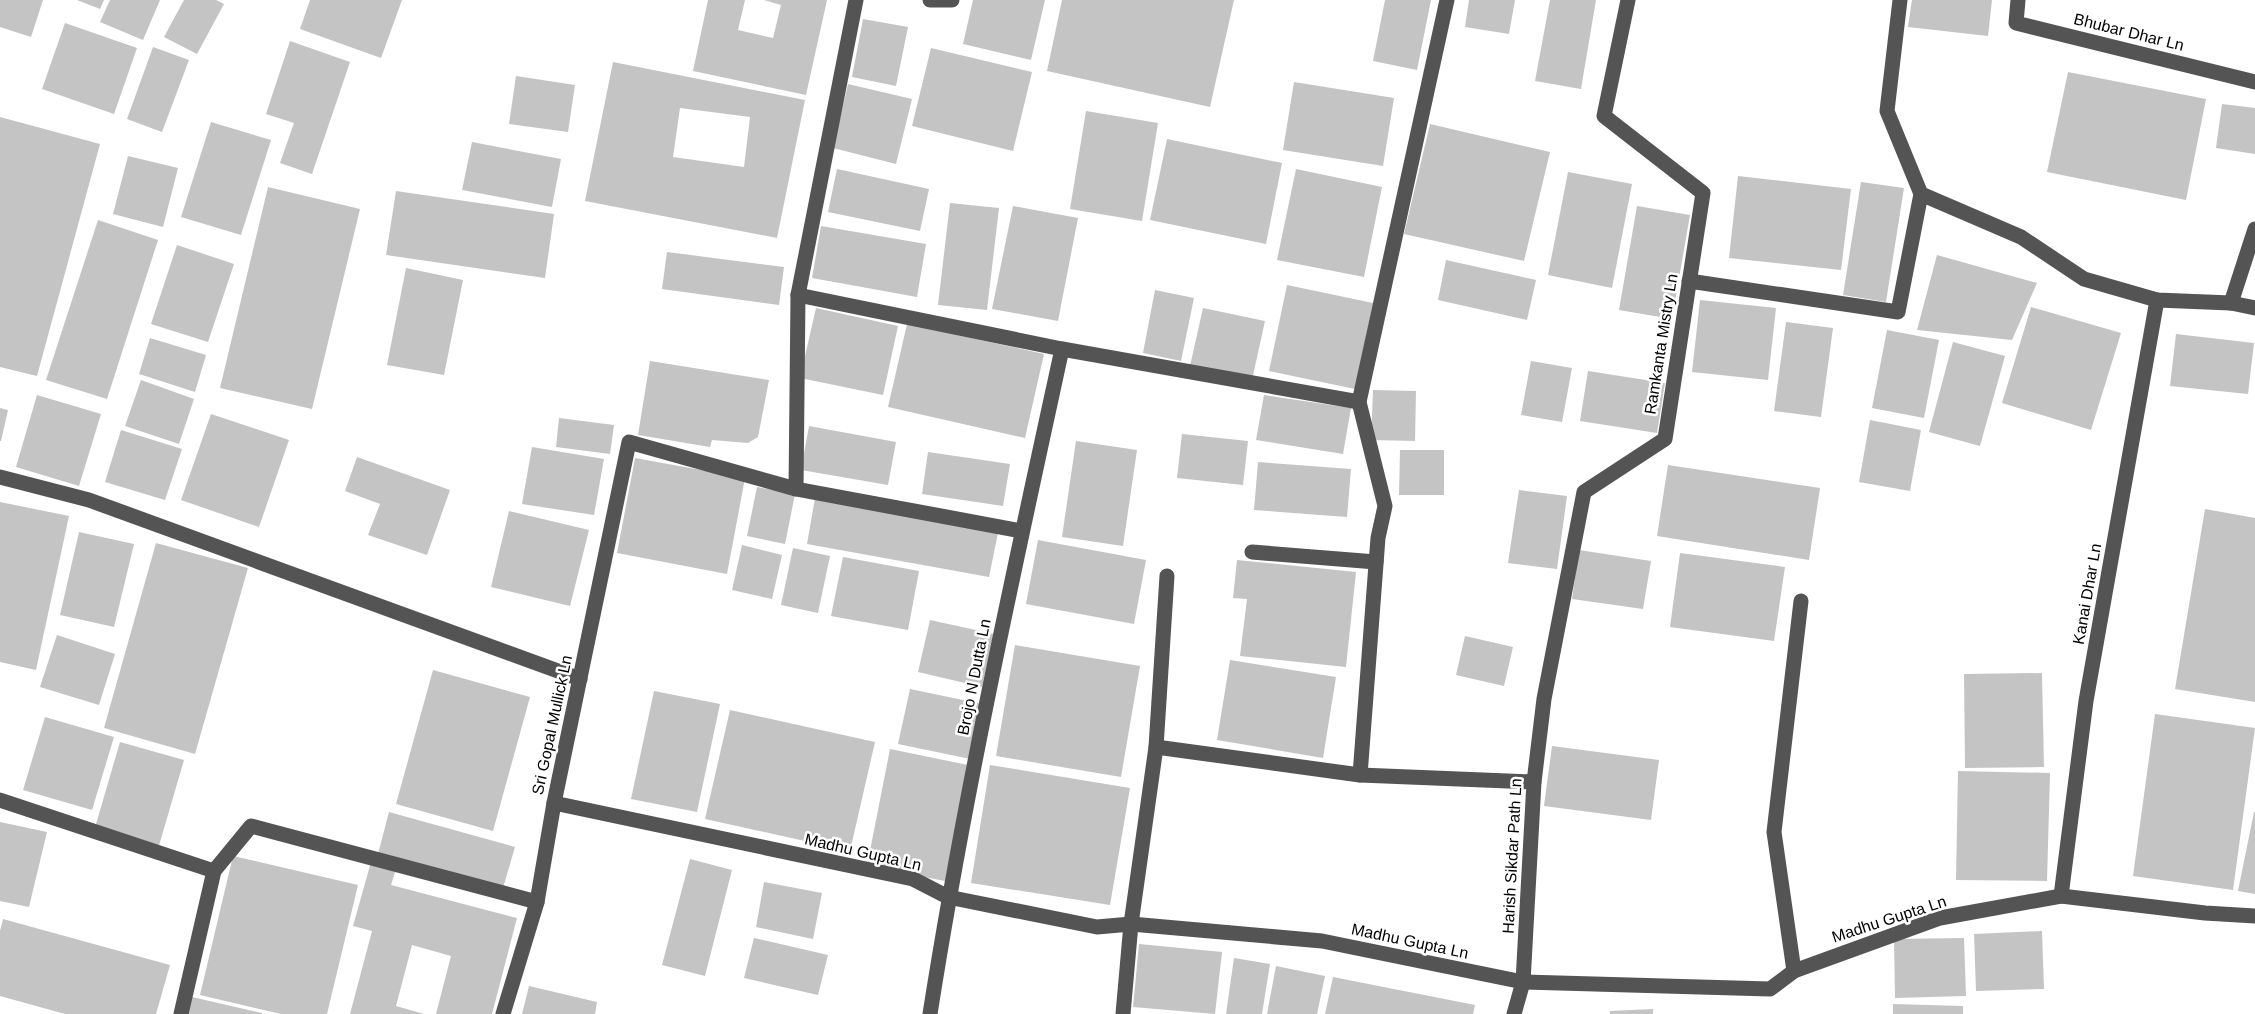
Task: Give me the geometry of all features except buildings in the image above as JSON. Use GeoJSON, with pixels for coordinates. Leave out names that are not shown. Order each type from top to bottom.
{"type":"FeatureCollection","features":[{"type":"Feature","properties":{"kind":"street"},"geometry":{"type":"LineString","coordinates":[[856,0],[798,295],[796,489],[1023,531]]}},
{"type":"Feature","properties":{"kind":"street"},"geometry":{"type":"LineString","coordinates":[[930,0],[952,0]]}},
{"type":"Feature","properties":{"kind":"street"},"geometry":{"type":"LineString","coordinates":[[1360,775],[1378,538],[1385,506],[1359,402],[1447,0]]}},
{"type":"Feature","properties":{"kind":"street","name":"Ramkanta Mistry Ln"},"geometry":{"type":"LineString","coordinates":[[1544,699],[1584,492],[1665,439],[1704,193],[1604,116],[1628,0]]}},
{"type":"Feature","properties":{"kind":"street"},"geometry":{"type":"LineString","coordinates":[[1689,281],[1898,312],[1920,194],[1887,111],[1900,0]]}},
{"type":"Feature","properties":{"kind":"street","name":"Bhubar Dhar Ln"},"geometry":{"type":"LineString","coordinates":[[2018,0],[2016,23],[2255,82]]}},
{"type":"Feature","properties":{"kind":"street"},"geometry":{"type":"LineString","coordinates":[[1920,194],[2021,237],[2084,279],[2157,300],[2232,303],[2255,308]]}},
{"type":"Feature","properties":{"kind":"street"},"geometry":{"type":"LineString","coordinates":[[2232,303],[2255,229]]}},
{"type":"Feature","properties":{"kind":"street"},"geometry":{"type":"LineString","coordinates":[[798,295],[1062,349],[1359,402]]}},
{"type":"Feature","properties":{"kind":"street","name":"Kanai Dhar Ln"},"geometry":{"type":"LineString","coordinates":[[2061,896],[2086,701],[2157,300]]}},
{"type":"Feature","properties":{"kind":"street","name":"Brojo N Dutta Ln"},"geometry":{"type":"LineString","coordinates":[[930,1014],[948,897],[1062,349]]}},
{"type":"Feature","properties":{"kind":"street","name":"Sri Gopal Mullick Ln"},"geometry":{"type":"LineString","coordinates":[[503,1014],[537,902],[554,803],[628,442],[796,489]]}},
{"type":"Feature","properties":{"kind":"street"},"geometry":{"type":"LineString","coordinates":[[0,477],[89,500],[580,679]]}},
{"type":"Feature","properties":{"kind":"street"},"geometry":{"type":"LineString","coordinates":[[1252,552],[1376,562]]}},
{"type":"Feature","properties":{"kind":"street"},"geometry":{"type":"LineString","coordinates":[[1123,1014],[1131,924],[1156,747],[1167,576]]}},
{"type":"Feature","properties":{"kind":"street"},"geometry":{"type":"LineString","coordinates":[[1794,971],[1774,832],[1801,601]]}},
{"type":"Feature","properties":{"kind":"street","name":"Harish Sikdar Path Ln"},"geometry":{"type":"LineString","coordinates":[[1514,1014],[1523,982],[1534,782],[1544,699]]}},
{"type":"Feature","properties":{"kind":"street"},"geometry":{"type":"LineString","coordinates":[[1156,747],[1360,775],[1534,782]]}},
{"type":"Feature","properties":{"kind":"street"},"geometry":{"type":"LineString","coordinates":[[0,800],[214,871]]}},
{"type":"Feature","properties":{"kind":"street","name":"Madhu Gupta Ln"},"geometry":{"type":"LineString","coordinates":[[554,803],[913,879],[948,897],[1098,927],[1131,924],[1322,941],[1523,982],[1770,989],[1794,971],[1940,918],[2061,896],[2205,913],[2255,916]]}},
{"type":"Feature","properties":{"kind":"street"},"geometry":{"type":"LineString","coordinates":[[181,1014],[214,871],[251,826],[537,902]]}}]}
